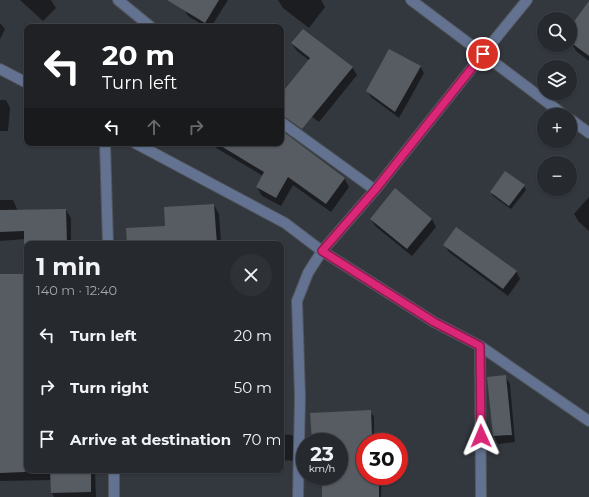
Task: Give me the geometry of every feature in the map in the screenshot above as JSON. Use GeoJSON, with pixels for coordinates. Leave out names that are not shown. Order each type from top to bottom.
{"type":"FeatureCollection","features":[{"type":"Feature","properties":{"kind":"street"},"geometry":{"type":"LineString","coordinates":[[118,0],[146,24]]}},
{"type":"Feature","properties":{"kind":"street"},"geometry":{"type":"LineString","coordinates":[[411,0],[555,108]]}},
{"type":"Feature","properties":{"kind":"street"},"geometry":{"type":"LineString","coordinates":[[298,497],[300,397],[297,301],[308,273],[322,251],[375,190],[527,0]]}},
{"type":"Feature","properties":{"kind":"street"},"geometry":{"type":"LineString","coordinates":[[0,69],[24,82]]}},
{"type":"Feature","properties":{"kind":"street"},"geometry":{"type":"LineString","coordinates":[[284,124],[375,190]]}},
{"type":"Feature","properties":{"kind":"street"},"geometry":{"type":"LineString","coordinates":[[577,124],[589,133]]}},
{"type":"Feature","properties":{"kind":"street"},"geometry":{"type":"LineString","coordinates":[[105,146],[108,241]]}},
{"type":"Feature","properties":{"kind":"street"},"geometry":{"type":"LineString","coordinates":[[141,146],[285,223],[322,251],[434,322],[480,346],[589,421]]}},
{"type":"Feature","properties":{"kind":"street"},"geometry":{"type":"LineString","coordinates":[[480,346],[481,497]]}},
{"type":"Feature","properties":{"kind":"street"},"geometry":{"type":"LineString","coordinates":[[114,473],[114,497]]}},
{"type":"Feature","properties":{"kind":"building"},"geometry":{"type":"Polygon","coordinates":[[[167,0],[219,0],[205,23],[167,0]]]}},
{"type":"Feature","properties":{"kind":"building"},"geometry":{"type":"Polygon","coordinates":[[[589,1],[589,56],[577,47],[577,17],[589,1]]]}},
{"type":"Feature","properties":{"kind":"building"},"geometry":{"type":"Polygon","coordinates":[[[303,29],[353,67],[302,129],[284,117],[284,90],[310,58],[291,43],[303,29]]]}},
{"type":"Feature","properties":{"kind":"building"},"geometry":{"type":"Polygon","coordinates":[[[389,49],[421,66],[395,112],[366,91],[389,49]]]}},
{"type":"Feature","properties":{"kind":"building"},"geometry":{"type":"Polygon","coordinates":[[[284,132],[345,178],[326,204],[288,177],[276,198],[256,187],[264,172],[221,146],[284,146],[284,132]]]}},
{"type":"Feature","properties":{"kind":"building"},"geometry":{"type":"Polygon","coordinates":[[[505,171],[525,185],[509,206],[490,192],[505,171]]]}},
{"type":"Feature","properties":{"kind":"building"},"geometry":{"type":"Polygon","coordinates":[[[395,188],[432,219],[407,249],[370,219],[395,188]]]}},
{"type":"Feature","properties":{"kind":"building"},"geometry":{"type":"Polygon","coordinates":[[[214,204],[217,241],[127,241],[126,228],[165,226],[164,207],[214,204]]]}},
{"type":"Feature","properties":{"kind":"building"},"geometry":{"type":"Polygon","coordinates":[[[66,209],[67,241],[24,241],[24,231],[0,232],[0,210],[66,209]]]}},
{"type":"Feature","properties":{"kind":"building"},"geometry":{"type":"Polygon","coordinates":[[[456,227],[517,271],[503,289],[443,245],[456,227]]]}},
{"type":"Feature","properties":{"kind":"building"},"geometry":{"type":"Polygon","coordinates":[[[0,274],[24,274],[24,472],[0,473],[0,274]]]}},
{"type":"Feature","properties":{"kind":"building"},"geometry":{"type":"Polygon","coordinates":[[[506,375],[512,435],[493,436],[487,377],[506,375]]]}},
{"type":"Feature","properties":{"kind":"building"},"geometry":{"type":"Polygon","coordinates":[[[371,410],[372,433],[356,433],[356,485],[379,485],[379,497],[322,497],[322,485],[348,485],[348,433],[311,433],[310,413],[371,410]]]}},
{"type":"Feature","properties":{"kind":"building"},"geometry":{"type":"Polygon","coordinates":[[[50,473],[91,473],[91,492],[51,493],[50,473]]]}},
{"type":"Feature","properties":{"kind":"route"},"geometry":{"type":"LineString","coordinates":[[481,436],[480,346],[434,322],[322,251],[375,190],[483,54]]}}]}
